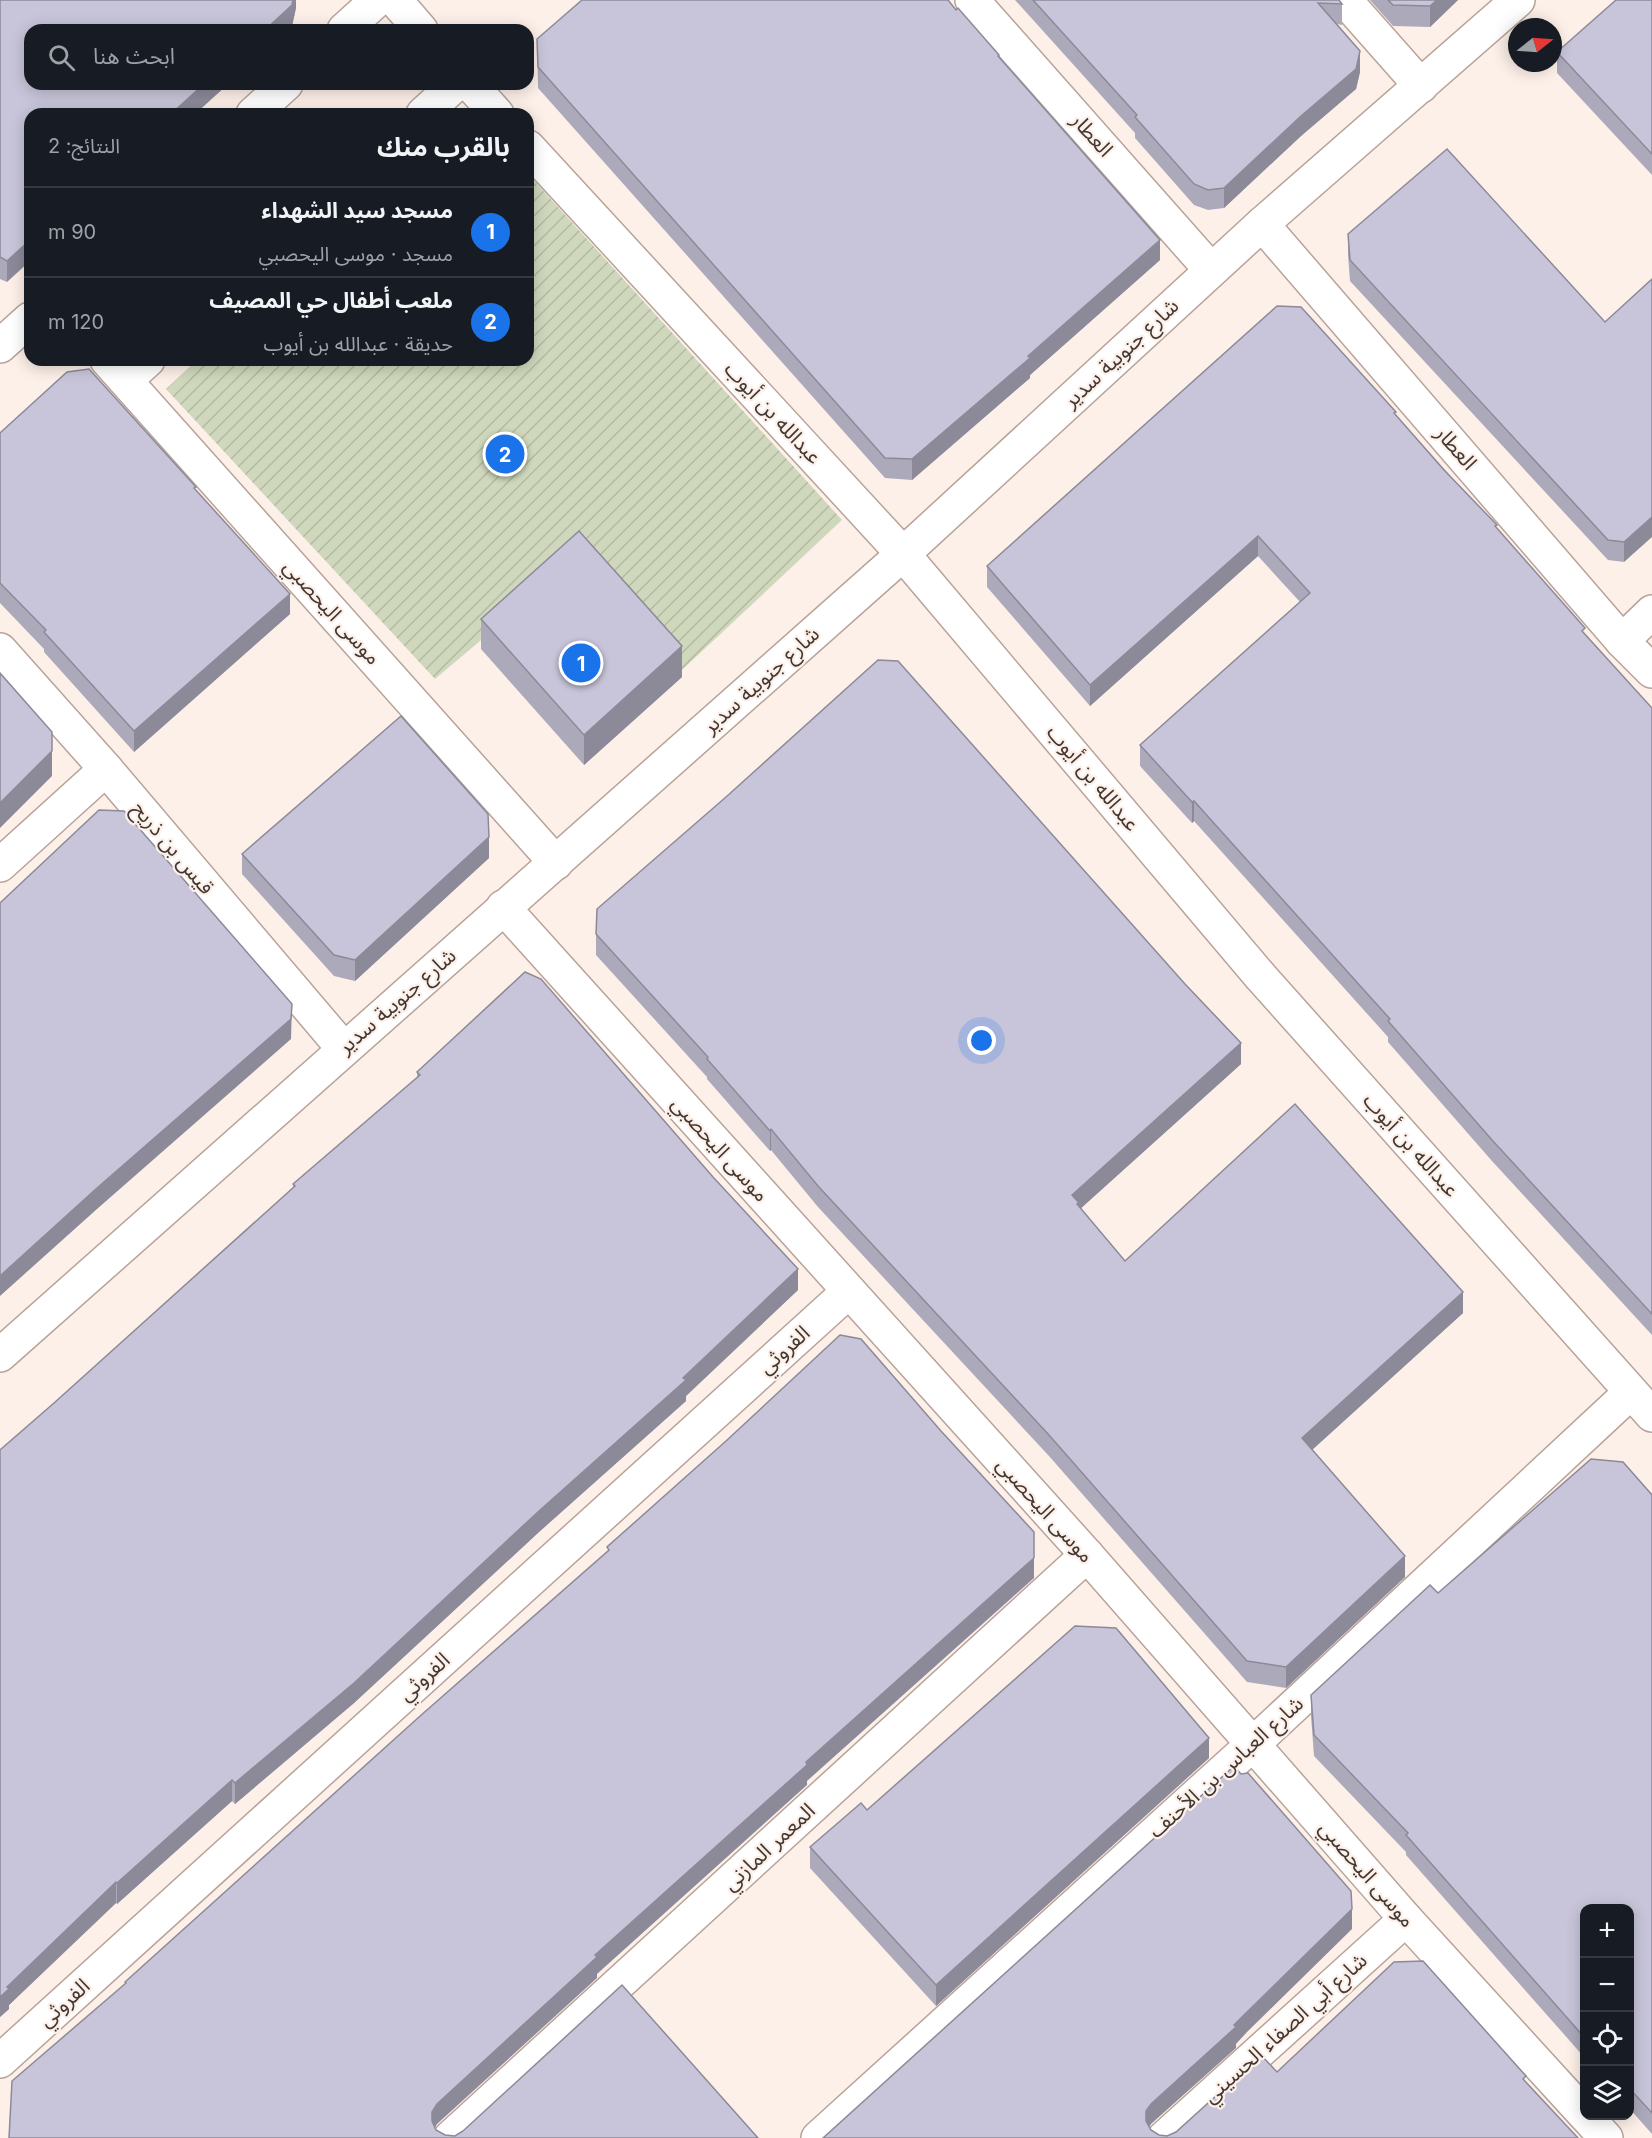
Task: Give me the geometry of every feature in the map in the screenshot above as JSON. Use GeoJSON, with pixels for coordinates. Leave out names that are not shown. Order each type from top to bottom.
{"type":"FeatureCollection","features":[{"type":"Feature","properties":{"kind":"street"},"geometry":{"type":"LineString","coordinates":[[351,24],[377,0]]}},
{"type":"Feature","properties":{"kind":"street"},"geometry":{"type":"LineString","coordinates":[[395,0],[417,24]]}},
{"type":"Feature","properties":{"kind":"street","name":"العطار"},"geometry":{"type":"LineString","coordinates":[[972,0],[1211,270]]}},
{"type":"Feature","properties":{"kind":"street"},"geometry":{"type":"LineString","coordinates":[[1345,0],[1421,86]]}},
{"type":"Feature","properties":{"kind":"street","name":"شارع جنوبية سدير"},"geometry":{"type":"LineString","coordinates":[[0,1355],[343,1048],[556,864],[903,554],[1262,224],[1518,0]]}},
{"type":"Feature","properties":{"kind":"street"},"geometry":{"type":"LineString","coordinates":[[260,108],[279,90]]}},
{"type":"Feature","properties":{"kind":"street"},"geometry":{"type":"LineString","coordinates":[[430,108],[449,90]]}},
{"type":"Feature","properties":{"kind":"street"},"geometry":{"type":"LineString","coordinates":[[476,90],[492,108]]}},
{"type":"Feature","properties":{"kind":"street","name":"عبدالله بن أيوب"},"geometry":{"type":"LineString","coordinates":[[534,154],[903,554],[1261,976],[1642,1403]]}},
{"type":"Feature","properties":{"kind":"street","name":"العطار"},"geometry":{"type":"LineString","coordinates":[[1262,224],[1622,641],[1652,671]]}},
{"type":"Feature","properties":{"kind":"street"},"geometry":{"type":"LineString","coordinates":[[2,341],[24,324]]}},
{"type":"Feature","properties":{"kind":"street","name":"موسى اليحصبي"},"geometry":{"type":"LineString","coordinates":[[127,367],[556,864]]}},
{"type":"Feature","properties":{"kind":"street"},"geometry":{"type":"LineString","coordinates":[[1622,641],[1652,612]]}},
{"type":"Feature","properties":{"kind":"street","name":"قيس بن ذريح"},"geometry":{"type":"LineString","coordinates":[[0,650],[105,769],[343,1048]]}},
{"type":"Feature","properties":{"kind":"street"},"geometry":{"type":"LineString","coordinates":[[0,865],[105,769]]}},
{"type":"Feature","properties":{"kind":"street","name":"موسى اليحصبي"},"geometry":{"type":"LineString","coordinates":[[504,907],[1087,1555],[1406,1919],[1580,2110]]}},
{"type":"Feature","properties":{"kind":"street","name":"الفروثي"},"geometry":{"type":"LineString","coordinates":[[0,2061],[848,1292]]}},
{"type":"Feature","properties":{"kind":"street","name":"شارع العباس بن الأحنف"},"geometry":{"type":"LineString","coordinates":[[818,2138],[1253,1744],[1642,1403]]}},
{"type":"Feature","properties":{"kind":"street","name":"المعمر المازني"},"geometry":{"type":"LineString","coordinates":[[450,2138],[1087,1555]]}},
{"type":"Feature","properties":{"kind":"street","name":"شارع أبي الصفاء الحسيني"},"geometry":{"type":"LineString","coordinates":[[1164,2138],[1406,1919]]}},
{"type":"Feature","properties":{"kind":"street","name":"موسى اليحصبي"},"geometry":{"type":"LineString","coordinates":[[1590,2120],[1606,2138]]}},
{"type":"Feature","properties":{"kind":"green space"},"geometry":{"type":"Polygon","coordinates":[[[534,181],[842,520],[682,670],[581,556],[435,679],[166,389],[191,366],[534,366],[534,181]]]}},
{"type":"Feature","properties":{"kind":"building"},"geometry":{"type":"Polygon","coordinates":[[[0,0],[293,0],[292,5],[271,24],[24,24],[24,90],[197,90],[178,108],[24,108],[24,245],[7,261],[0,257],[0,0]]]}},
{"type":"Feature","properties":{"kind":"building"},"geometry":{"type":"Polygon","coordinates":[[[582,0],[948,0],[956,10],[958,8],[1160,240],[1028,356],[1030,358],[912,459],[885,458],[538,67],[537,39],[582,0]]]}},
{"type":"Feature","properties":{"kind":"building"},"geometry":{"type":"Polygon","coordinates":[[[1033,0],[1339,0],[1342,4],[1318,3],[1360,51],[1356,69],[1301,116],[1224,188],[1208,190],[1194,184],[1135,117],[1137,115],[1033,0]]]}},
{"type":"Feature","properties":{"kind":"building"},"geometry":{"type":"Polygon","coordinates":[[[1388,0],[1437,0],[1430,6],[1393,5],[1388,0]]]}},
{"type":"Feature","properties":{"kind":"building"},"geometry":{"type":"Polygon","coordinates":[[[1616,0],[1652,0],[1652,154],[1562,57],[1562,48],[1616,0]]]}},
{"type":"Feature","properties":{"kind":"building"},"geometry":{"type":"Polygon","coordinates":[[[1447,149],[1605,322],[1652,279],[1652,517],[1624,542],[1608,540],[1350,260],[1348,234],[1447,149]]]}},
{"type":"Feature","properties":{"kind":"building"},"geometry":{"type":"Polygon","coordinates":[[[1277,306],[1301,307],[1396,412],[1394,413],[1444,470],[1497,525],[1495,526],[1585,628],[1582,631],[1652,708],[1652,1314],[1492,1140],[1388,1021],[1390,1019],[1194,801],[1192,802],[1140,745],[1310,593],[1258,536],[1090,685],[987,566],[1277,306]]]}},
{"type":"Feature","properties":{"kind":"building"},"geometry":{"type":"Polygon","coordinates":[[[89,369],[290,594],[134,731],[44,632],[46,630],[0,583],[0,433],[67,372],[89,369]]]}},
{"type":"Feature","properties":{"kind":"building"},"geometry":{"type":"Polygon","coordinates":[[[579,531],[682,646],[584,735],[481,619],[579,531]]]}},
{"type":"Feature","properties":{"kind":"building"},"geometry":{"type":"Polygon","coordinates":[[[878,660],[898,661],[1185,984],[1241,1043],[1072,1195],[1125,1261],[1295,1104],[1463,1292],[1302,1438],[1405,1556],[1286,1667],[1247,1661],[1049,1435],[818,1186],[771,1129],[770,1131],[707,1059],[708,1057],[596,934],[597,909],[878,660]]]}},
{"type":"Feature","properties":{"kind":"building"},"geometry":{"type":"Polygon","coordinates":[[[0,673],[52,732],[52,751],[0,803],[0,673]]]}},
{"type":"Feature","properties":{"kind":"building"},"geometry":{"type":"Polygon","coordinates":[[[401,716],[488,814],[489,837],[355,960],[334,955],[242,854],[401,716]]]}},
{"type":"Feature","properties":{"kind":"building"},"geometry":{"type":"Polygon","coordinates":[[[99,810],[124,811],[292,1004],[291,1019],[0,1276],[0,903],[99,810]]]}},
{"type":"Feature","properties":{"kind":"building"},"geometry":{"type":"Polygon","coordinates":[[[525,972],[541,979],[713,1177],[798,1269],[683,1378],[686,1380],[539,1511],[354,1683],[235,1783],[232,1780],[116,1882],[7,1987],[9,1989],[0,1997],[0,1450],[295,1186],[293,1184],[420,1075],[417,1072],[525,972]]]}},
{"type":"Feature","properties":{"kind":"building"},"geometry":{"type":"Polygon","coordinates":[[[840,1335],[861,1339],[941,1431],[1034,1532],[1034,1558],[595,1955],[597,1957],[437,2104],[432,2112],[432,2121],[436,2130],[445,2135],[455,2136],[463,2131],[622,1985],[758,2138],[9,2138],[12,2081],[126,1983],[419,1717],[609,1550],[607,1547],[840,1335]]]}},
{"type":"Feature","properties":{"kind":"building"},"geometry":{"type":"Polygon","coordinates":[[[1591,1459],[1623,1462],[1652,1495],[1652,2113],[1634,2093],[1634,1904],[1580,1904],[1580,2032],[1406,1835],[1408,1833],[1314,1735],[1311,1695],[1430,1585],[1438,1593],[1591,1459]]]}},
{"type":"Feature","properties":{"kind":"building"},"geometry":{"type":"Polygon","coordinates":[[[1075,1626],[1116,1628],[1209,1738],[936,1985],[810,1847],[861,1803],[867,1810],[1075,1626]]]}},
{"type":"Feature","properties":{"kind":"building"},"geometry":{"type":"Polygon","coordinates":[[[1234,1766],[1241,1774],[1248,1773],[1351,1891],[1352,1909],[1234,2025],[1236,2027],[1151,2104],[1146,2111],[1146,2121],[1151,2130],[1159,2135],[1167,2136],[1176,2132],[1261,2055],[1277,2072],[1394,1962],[1423,1961],[1526,2076],[1523,2079],[1578,2138],[823,2138],[1234,1766]]]}},
{"type":"Feature","properties":{"kind":"place","name":"ملعب أطفال حي المصيف"},"geometry":{"type":"Point","coordinates":[505,454]}},
{"type":"Feature","properties":{"kind":"place","name":"مسجد سيد الشهداء"},"geometry":{"type":"Point","coordinates":[581,663]}}]}
